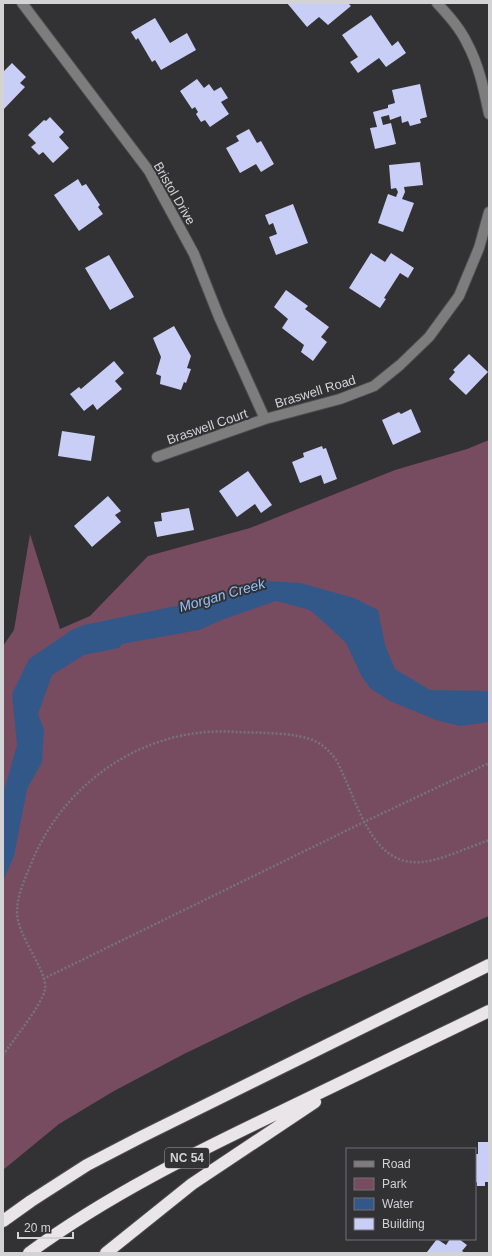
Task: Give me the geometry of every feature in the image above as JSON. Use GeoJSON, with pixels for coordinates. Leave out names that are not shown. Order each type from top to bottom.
{"type":"FeatureCollection","features":[{"type":"Feature","properties":{"kind":"highway"},"geometry":{"type":"LineString","coordinates":[[3,1221],[31,1201],[87,1166],[141,1137],[489,965]]}},
{"type":"Feature","properties":{"kind":"highway","name":"NC 54"},"geometry":{"type":"LineString","coordinates":[[29,1253],[58,1232],[130,1188],[202,1149],[489,1011]]}},
{"type":"Feature","properties":{"kind":"highway"},"geometry":{"type":"LineString","coordinates":[[106,1253],[192,1184],[353,1077]]}},
{"type":"Feature","properties":{"kind":"street","name":"Bristol Drive"},"geometry":{"type":"LineString","coordinates":[[22,3],[149,171],[194,254],[219,317],[265,419]]}},
{"type":"Feature","properties":{"kind":"street"},"geometry":{"type":"LineString","coordinates":[[437,3],[453,21],[467,42],[476,64],[489,114]]}},
{"type":"Feature","properties":{"kind":"street","name":"Braswell Road"},"geometry":{"type":"LineString","coordinates":[[265,419],[347,396],[374,386],[400,366],[429,337],[459,296],[479,248],[489,212]]}},
{"type":"Feature","properties":{"kind":"street","name":"Braswell Court"},"geometry":{"type":"LineString","coordinates":[[157,457],[265,419]]}},
{"type":"Feature","properties":{"kind":"path"},"geometry":{"type":"LineString","coordinates":[[3,1054],[40,1002],[45,990],[44,979],[19,926],[18,906],[20,892],[37,849],[44,834],[65,805],[93,779],[125,756],[155,743],[189,734],[226,731],[288,735],[308,739],[317,742],[324,747],[337,761],[371,836],[384,849],[399,859],[420,862],[431,860],[489,840]]}},
{"type":"Feature","properties":{"kind":"path"},"geometry":{"type":"LineString","coordinates":[[44,979],[364,822],[489,763]]}},
{"type":"Feature","properties":{"kind":"green space"},"geometry":{"type":"Polygon","coordinates":[[[489,440],[489,916],[304,996],[184,1054],[114,1091],[59,1124],[3,1170],[3,646],[14,630],[30,534],[60,629],[90,616],[148,556],[250,528],[395,470],[467,449],[489,440]]]}},
{"type":"Feature","properties":{"kind":"water"},"geometry":{"type":"Polygon","coordinates":[[[266,581],[300,583],[354,598],[378,610],[385,645],[395,669],[430,690],[489,691],[489,722],[460,726],[436,720],[390,701],[371,689],[362,677],[346,643],[310,610],[276,601],[224,619],[199,630],[122,644],[119,648],[84,655],[52,675],[38,714],[44,730],[42,762],[27,789],[14,856],[3,881],[3,794],[17,745],[12,694],[29,659],[72,630],[84,625],[224,596],[266,581]]]}},
{"type":"Feature","properties":{"kind":"building"},"geometry":{"type":"Polygon","coordinates":[[[287,3],[348,3],[351,6],[328,25],[319,17],[307,27],[287,3]]]}},
{"type":"Feature","properties":{"kind":"building"},"geometry":{"type":"Polygon","coordinates":[[[371,15],[392,46],[398,41],[406,53],[386,67],[379,58],[358,73],[350,62],[358,57],[342,35],[371,15]]]}},
{"type":"Feature","properties":{"kind":"building"},"geometry":{"type":"Polygon","coordinates":[[[155,18],[170,43],[187,33],[196,50],[161,70],[155,60],[152,62],[138,38],[136,40],[131,32],[155,18]]]}},
{"type":"Feature","properties":{"kind":"building"},"geometry":{"type":"Polygon","coordinates":[[[12,63],[26,77],[20,83],[25,87],[3,110],[3,72],[12,63]]]}},
{"type":"Feature","properties":{"kind":"building"},"geometry":{"type":"Polygon","coordinates":[[[197,79],[204,88],[209,84],[214,91],[221,87],[228,98],[221,102],[229,114],[210,127],[205,120],[201,122],[196,114],[198,112],[195,107],[192,109],[180,91],[197,79]]]}},
{"type":"Feature","properties":{"kind":"building"},"geometry":{"type":"Polygon","coordinates":[[[420,84],[427,117],[420,119],[421,123],[410,126],[408,121],[402,123],[401,116],[390,120],[389,115],[381,117],[383,125],[391,123],[396,144],[375,149],[370,128],[377,127],[373,112],[388,108],[388,105],[395,103],[392,90],[420,84]]]}},
{"type":"Feature","properties":{"kind":"building"},"geometry":{"type":"Polygon","coordinates":[[[50,117],[64,132],[59,137],[69,148],[53,163],[43,152],[39,155],[31,147],[36,143],[28,135],[44,120],[46,121],[50,117]]]}},
{"type":"Feature","properties":{"kind":"building"},"geometry":{"type":"Polygon","coordinates":[[[249,129],[257,143],[261,141],[274,164],[261,172],[256,164],[240,173],[226,148],[239,141],[236,136],[249,129]]]}},
{"type":"Feature","properties":{"kind":"building"},"geometry":{"type":"Polygon","coordinates":[[[420,162],[423,185],[404,187],[405,192],[402,199],[414,203],[403,232],[378,223],[388,194],[396,197],[398,192],[396,188],[391,189],[389,165],[420,162]]]}},
{"type":"Feature","properties":{"kind":"building"},"geometry":{"type":"Polygon","coordinates":[[[78,179],[82,186],[86,184],[100,205],[98,207],[103,214],[79,231],[54,195],[78,179]]]}},
{"type":"Feature","properties":{"kind":"building"},"geometry":{"type":"Polygon","coordinates":[[[293,204],[308,243],[276,255],[269,237],[277,234],[273,223],[269,225],[265,215],[293,204]]]}},
{"type":"Feature","properties":{"kind":"building"},"geometry":{"type":"Polygon","coordinates":[[[371,253],[385,262],[391,253],[414,268],[408,278],[400,273],[384,298],[386,299],[380,308],[349,288],[371,253]]]}},
{"type":"Feature","properties":{"kind":"building"},"geometry":{"type":"Polygon","coordinates":[[[109,255],[134,297],[110,310],[85,268],[109,255]]]}},
{"type":"Feature","properties":{"kind":"building"},"geometry":{"type":"Polygon","coordinates":[[[286,290],[308,306],[305,309],[329,327],[321,337],[327,342],[313,361],[301,352],[304,345],[282,328],[288,319],[274,307],[286,290]]]}},
{"type":"Feature","properties":{"kind":"building"},"geometry":{"type":"Polygon","coordinates":[[[174,326],[191,356],[187,368],[191,369],[186,383],[184,382],[181,390],[160,384],[161,376],[156,374],[161,357],[153,338],[174,326]]]}},
{"type":"Feature","properties":{"kind":"building"},"geometry":{"type":"Polygon","coordinates":[[[469,354],[488,372],[466,395],[449,379],[455,372],[453,370],[469,354]]]}},
{"type":"Feature","properties":{"kind":"building"},"geometry":{"type":"Polygon","coordinates":[[[114,361],[124,373],[115,381],[122,389],[97,410],[93,404],[84,411],[70,394],[79,387],[81,389],[114,361]]]}},
{"type":"Feature","properties":{"kind":"building"},"geometry":{"type":"Polygon","coordinates":[[[411,409],[421,432],[393,445],[382,420],[399,412],[401,414],[411,409]]]}},
{"type":"Feature","properties":{"kind":"building"},"geometry":{"type":"Polygon","coordinates":[[[62,431],[95,436],[91,461],[58,456],[62,431]]]}},
{"type":"Feature","properties":{"kind":"building"},"geometry":{"type":"Polygon","coordinates":[[[322,446],[323,449],[326,448],[337,479],[324,484],[321,475],[300,483],[292,462],[304,457],[303,453],[322,446]]]}},
{"type":"Feature","properties":{"kind":"building"},"geometry":{"type":"Polygon","coordinates":[[[248,471],[272,505],[261,513],[255,504],[237,517],[219,491],[248,471]]]}},
{"type":"Feature","properties":{"kind":"building"},"geometry":{"type":"Polygon","coordinates":[[[108,496],[121,511],[115,515],[121,522],[92,547],[74,526],[108,496]]]}},
{"type":"Feature","properties":{"kind":"building"},"geometry":{"type":"Polygon","coordinates":[[[189,508],[194,530],[157,537],[154,522],[162,521],[161,513],[189,508]]]}},
{"type":"Feature","properties":{"kind":"building"},"geometry":{"type":"Polygon","coordinates":[[[478,1142],[489,1142],[489,1182],[485,1182],[485,1186],[477,1186],[476,1182],[476,1154],[478,1154],[478,1142]]]}},
{"type":"Feature","properties":{"kind":"building"},"geometry":{"type":"Polygon","coordinates":[[[436,1240],[446,1245],[449,1240],[460,1240],[467,1245],[462,1251],[465,1253],[427,1252],[436,1240]]]}},
{"type":"Feature","properties":{"kind":"water label","name":"Morgan Creek"},"geometry":{"type":"Point","coordinates":[222,595]}}]}
